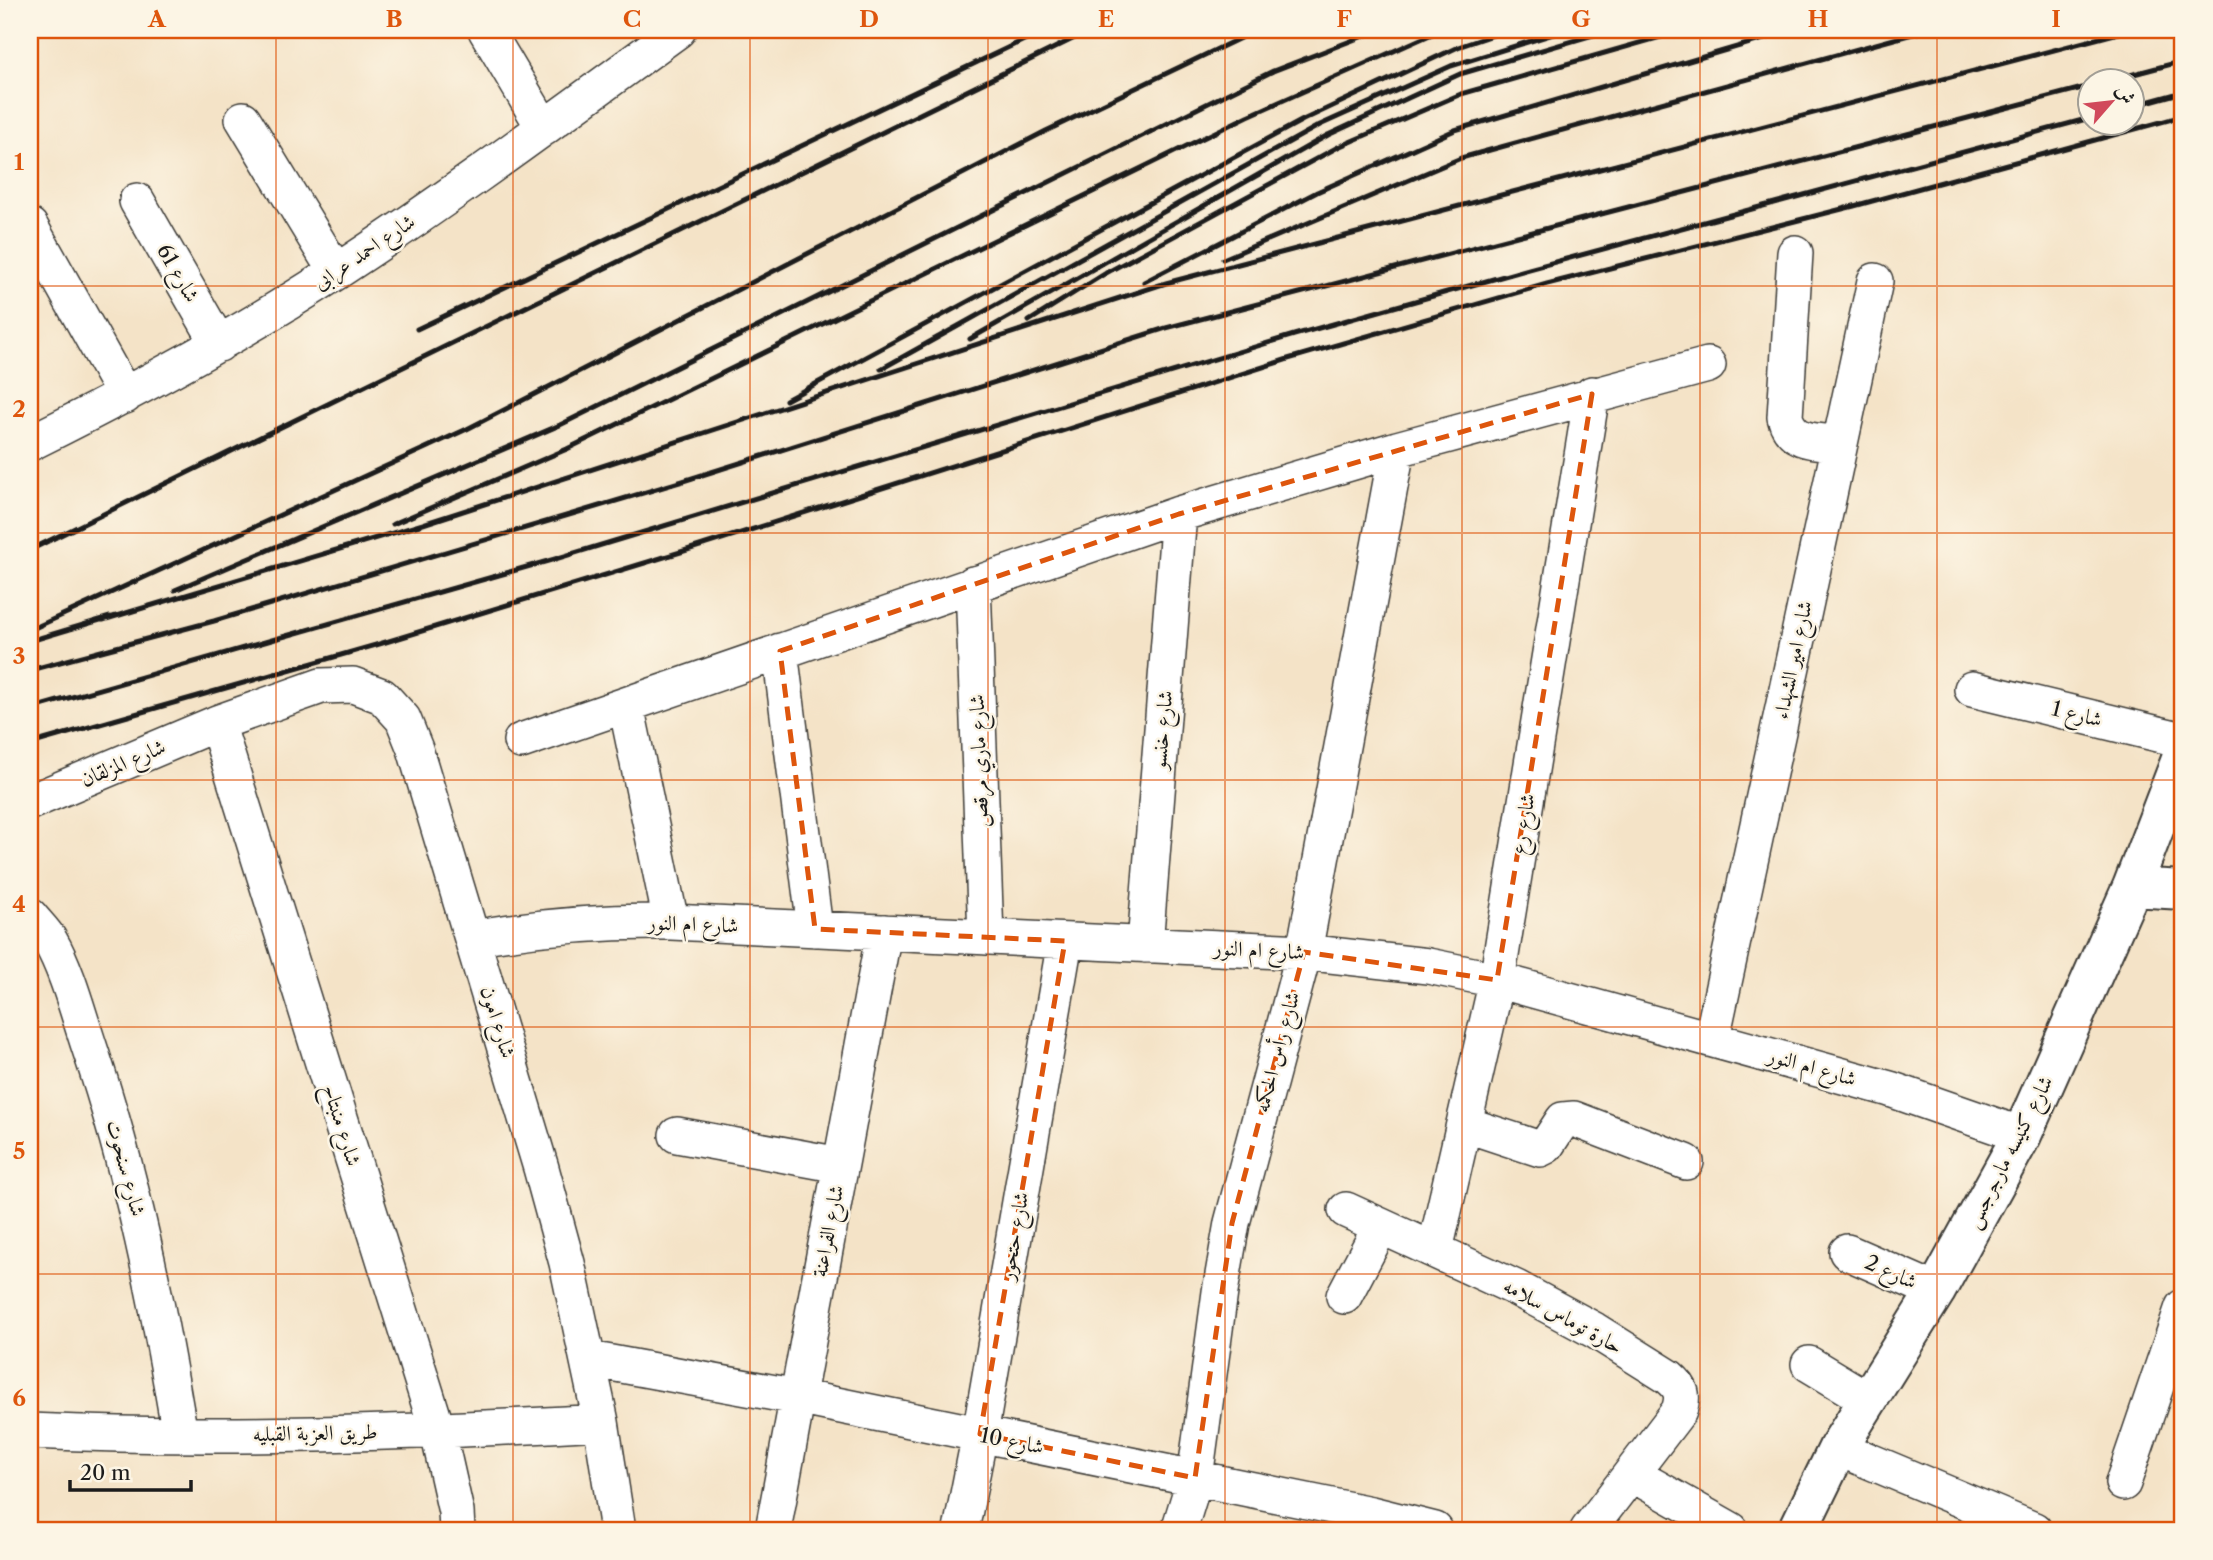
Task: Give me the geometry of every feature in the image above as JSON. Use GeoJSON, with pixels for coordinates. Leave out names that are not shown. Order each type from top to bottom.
{"type":"FeatureCollection","features":[{"type":"Feature","properties":{"kind":"street"},"geometry":{"type":"LineString","coordinates":[[486,30],[544,128]]}},
{"type":"Feature","properties":{"kind":"street","name":"شارع احمد عرابى"},"geometry":{"type":"LineString","coordinates":[[30,443],[125,396],[219,344],[336,272],[544,128],[641,41],[678,30]]}},
{"type":"Feature","properties":{"kind":"street"},"geometry":{"type":"LineString","coordinates":[[243,119],[336,272]]}},
{"type":"Feature","properties":{"kind":"street","name":"شارع 61"},"geometry":{"type":"LineString","coordinates":[[137,201],[219,344]]}},
{"type":"Feature","properties":{"kind":"street"},"geometry":{"type":"LineString","coordinates":[[30,226],[125,396]]}},
{"type":"Feature","properties":{"kind":"street"},"geometry":{"type":"LineString","coordinates":[[1795,253],[1785,417],[1793,434],[1801,439],[1840,443]]}},
{"type":"Feature","properties":{"kind":"street","name":"شارع امير الشهداء"},"geometry":{"type":"LineString","coordinates":[[1712,1038],[1875,281]]}},
{"type":"Feature","properties":{"kind":"street"},"geometry":{"type":"LineString","coordinates":[[521,741],[1179,514],[1592,394],[1708,365]]}},
{"type":"Feature","properties":{"kind":"street","name":"شارع رع"},"geometry":{"type":"LineString","coordinates":[[1435,1251],[1497,980],[1592,394]]}},
{"type":"Feature","properties":{"kind":"street","name":"شارع رأس الحكمه"},"geometry":{"type":"LineString","coordinates":[[1179,1530],[1195,1478],[1232,1223],[1304,952],[1397,449]]}},
{"type":"Feature","properties":{"kind":"street","name":"شارع خنسو"},"geometry":{"type":"LineString","coordinates":[[1144,945],[1179,514]]}},
{"type":"Feature","properties":{"kind":"street","name":"شارع ماري مرقص"},"geometry":{"type":"LineString","coordinates":[[972,584],[986,937]]}},
{"type":"Feature","properties":{"kind":"street"},"geometry":{"type":"LineString","coordinates":[[780,651],[815,929]]}},
{"type":"Feature","properties":{"kind":"street","name":"شارع امون"},"geometry":{"type":"LineString","coordinates":[[217,723],[321,686],[353,685],[382,696],[403,719],[473,938],[544,1180],[589,1359],[618,1530]]}},
{"type":"Feature","properties":{"kind":"street","name":"شارع 1"},"geometry":{"type":"LineString","coordinates":[[1972,689],[2183,740]]}},
{"type":"Feature","properties":{"kind":"street"},"geometry":{"type":"LineString","coordinates":[[626,705],[671,922]]}},
{"type":"Feature","properties":{"kind":"street","name":"شارع المزلقان"},"geometry":{"type":"LineString","coordinates":[[30,802],[217,723]]}},
{"type":"Feature","properties":{"kind":"street","name":"شارع منبتاح"},"geometry":{"type":"LineString","coordinates":[[217,723],[438,1432],[456,1512],[457,1530]]}},
{"type":"Feature","properties":{"kind":"street","name":"شارع كنيسه مارجرجس"},"geometry":{"type":"LineString","coordinates":[[1798,1530],[1838,1448],[1936,1291],[2022,1135],[2132,887],[2183,754]]}},
{"type":"Feature","properties":{"kind":"street"},"geometry":{"type":"LineString","coordinates":[[2132,887],[2183,890]]}},
{"type":"Feature","properties":{"kind":"street","name":"شارع سنحوت"},"geometry":{"type":"LineString","coordinates":[[30,916],[50,940],[70,989],[107,1098],[137,1209],[161,1321],[180,1434]]}},
{"type":"Feature","properties":{"kind":"street","name":"شارع ام النور"},"geometry":{"type":"LineString","coordinates":[[473,938],[569,924],[671,922],[1304,952],[1427,966],[1497,980],[1890,1088],[2022,1135]]}},
{"type":"Feature","properties":{"kind":"street","name":"شارع الفراعنة"},"geometry":{"type":"LineString","coordinates":[[773,1530],[884,932]]}},
{"type":"Feature","properties":{"kind":"street","name":"شارع حتحور"},"geometry":{"type":"LineString","coordinates":[[961,1530],[1065,941]]}},
{"type":"Feature","properties":{"kind":"street"},"geometry":{"type":"LineString","coordinates":[[1464,1124],[1540,1149],[1546,1146],[1563,1120],[1574,1119],[1686,1162]]}},
{"type":"Feature","properties":{"kind":"street"},"geometry":{"type":"LineString","coordinates":[[677,1135],[840,1165]]}},
{"type":"Feature","properties":{"kind":"street","name":"حارة توماس سلامه"},"geometry":{"type":"LineString","coordinates":[[1346,1210],[1516,1288],[1594,1330],[1680,1386],[1683,1399],[1679,1411],[1632,1474]]}},
{"type":"Feature","properties":{"kind":"street"},"geometry":{"type":"LineString","coordinates":[[1344,1296],[1381,1226]]}},
{"type":"Feature","properties":{"kind":"street","name":"شارع 2"},"geometry":{"type":"LineString","coordinates":[[1847,1252],[1936,1291]]}},
{"type":"Feature","properties":{"kind":"street"},"geometry":{"type":"LineString","coordinates":[[2123,1483],[2183,1307]]}},
{"type":"Feature","properties":{"kind":"street","name":"شارع 10"},"geometry":{"type":"LineString","coordinates":[[589,1359],[797,1397],[1371,1514],[1435,1530]]}},
{"type":"Feature","properties":{"kind":"street"},"geometry":{"type":"LineString","coordinates":[[1809,1364],[1867,1399]]}},
{"type":"Feature","properties":{"kind":"street","name":"طريق العزبة القبليه"},"geometry":{"type":"LineString","coordinates":[[30,1431],[180,1434],[438,1432],[601,1422]]}},
{"type":"Feature","properties":{"kind":"street"},"geometry":{"type":"LineString","coordinates":[[1838,1448],[2034,1530]]}},
{"type":"Feature","properties":{"kind":"street"},"geometry":{"type":"LineString","coordinates":[[1588,1530],[1632,1474],[1731,1530]]}},
{"type":"Feature","properties":{"kind":"highlighted area"},"geometry":{"type":"Polygon","coordinates":[[[1592,394],[1497,980],[1304,952],[1232,1223],[1195,1478],[980,1434],[1065,941],[815,929],[780,651],[1179,514],[1592,394]]]}},
{"type":"Feature","properties":{"kind":"railway"},"geometry":{"type":"LineString","coordinates":[[417,329],[1045,30]]}},
{"type":"Feature","properties":{"kind":"railway"},"geometry":{"type":"LineString","coordinates":[[30,550],[1091,30]]}},
{"type":"Feature","properties":{"kind":"railway"},"geometry":{"type":"LineString","coordinates":[[30,630],[467,429],[1046,131],[1257,30]]}},
{"type":"Feature","properties":{"kind":"railway"},"geometry":{"type":"LineString","coordinates":[[175,590],[560,425],[1273,71],[1379,30]]}},
{"type":"Feature","properties":{"kind":"railway"},"geometry":{"type":"LineString","coordinates":[[393,524],[567,449],[1248,116],[1441,30]]}},
{"type":"Feature","properties":{"kind":"railway"},"geometry":{"type":"LineString","coordinates":[[786,400],[1303,120],[1458,47],[1508,30]]}},
{"type":"Feature","properties":{"kind":"railway"},"geometry":{"type":"LineString","coordinates":[[881,369],[1320,125],[1451,66],[1566,30]]}},
{"type":"Feature","properties":{"kind":"railway"},"geometry":{"type":"LineString","coordinates":[[970,339],[1328,135],[1460,74],[1610,30]]}},
{"type":"Feature","properties":{"kind":"railway"},"geometry":{"type":"LineString","coordinates":[[1029,321],[1106,273],[1338,147],[1461,94],[1685,30]]}},
{"type":"Feature","properties":{"kind":"railway"},"geometry":{"type":"LineString","coordinates":[[1144,282],[1317,192],[1455,130],[1794,30]]}},
{"type":"Feature","properties":{"kind":"railway"},"geometry":{"type":"LineString","coordinates":[[1223,259],[1461,158],[1927,30]]}},
{"type":"Feature","properties":{"kind":"railway"},"geometry":{"type":"LineString","coordinates":[[103,620],[423,524],[1166,283],[2130,30]]}},
{"type":"Feature","properties":{"kind":"railway"},"geometry":{"type":"LineString","coordinates":[[2146,71],[2183,61]]}},
{"type":"Feature","properties":{"kind":"railway"},"geometry":{"type":"LineString","coordinates":[[30,670],[214,621],[683,481],[1166,328],[2076,90]]}},
{"type":"Feature","properties":{"kind":"railway"},"geometry":{"type":"LineString","coordinates":[[2146,102],[2183,92]]}},
{"type":"Feature","properties":{"kind":"railway"},"geometry":{"type":"LineString","coordinates":[[30,744],[376,645],[684,551],[1288,359],[1547,284],[1854,206],[2183,116]]}},
{"type":"Feature","properties":{"kind":"railway"},"geometry":{"type":"LineString","coordinates":[[30,709],[555,559],[1294,335],[2076,122]]}},
{"type":"Feature","properties":{"kind":"railway"},"geometry":{"type":"LineString","coordinates":[[30,641],[110,617]]}}]}
